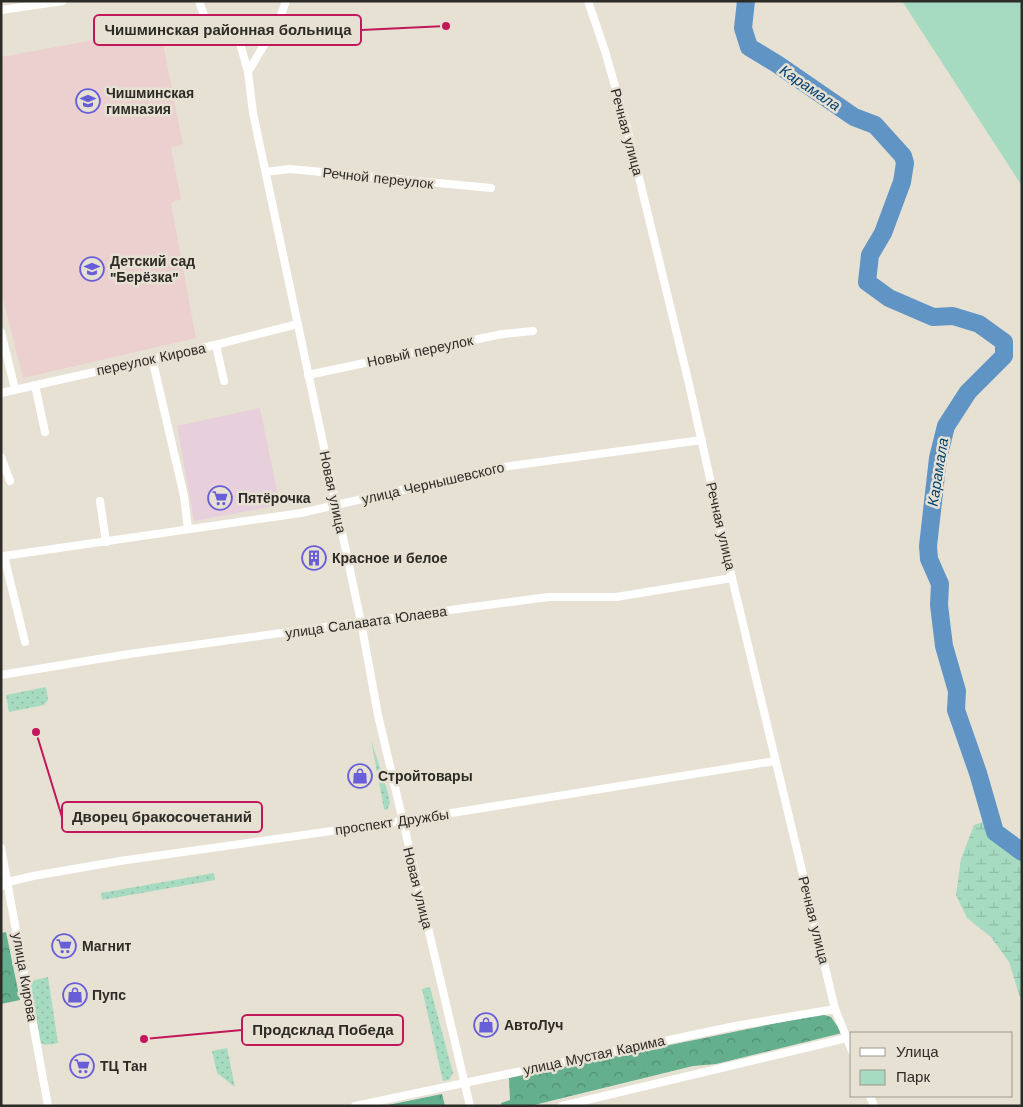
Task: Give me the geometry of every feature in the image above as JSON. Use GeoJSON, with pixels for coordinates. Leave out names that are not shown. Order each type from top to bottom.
{"type":"FeatureCollection","features":[{"type":"Feature","properties":{"kind":"street"},"geometry":{"type":"LineString","coordinates":[[1,10],[63,1]]}},
{"type":"Feature","properties":{"kind":"street","name":"Новая улица"},"geometry":{"type":"LineString","coordinates":[[199,1],[204,18],[210,27],[222,29],[240,43],[248,72],[253,113],[361,622],[378,715],[470,1106]]}},
{"type":"Feature","properties":{"kind":"street"},"geometry":{"type":"LineString","coordinates":[[248,72],[280,18],[286,1]]}},
{"type":"Feature","properties":{"kind":"street","name":"Речная улица"},"geometry":{"type":"LineString","coordinates":[[588,1],[605,51],[627,128],[835,1009],[850,1046]]}},
{"type":"Feature","properties":{"kind":"street","name":"Речной переулок"},"geometry":{"type":"LineString","coordinates":[[266,172],[290,169],[491,188]]}},
{"type":"Feature","properties":{"kind":"street","name":"переулок Кирова"},"geometry":{"type":"LineString","coordinates":[[3,392],[298,324]]}},
{"type":"Feature","properties":{"kind":"street","name":"Новый переулок"},"geometry":{"type":"LineString","coordinates":[[308,375],[502,334],[533,331]]}},
{"type":"Feature","properties":{"kind":"street"},"geometry":{"type":"LineString","coordinates":[[1,332],[16,389]]}},
{"type":"Feature","properties":{"kind":"street"},"geometry":{"type":"LineString","coordinates":[[216,344],[224,382]]}},
{"type":"Feature","properties":{"kind":"street"},"geometry":{"type":"LineString","coordinates":[[152,358],[184,496],[188,530]]}},
{"type":"Feature","properties":{"kind":"street"},"geometry":{"type":"LineString","coordinates":[[35,385],[45,432]]}},
{"type":"Feature","properties":{"kind":"street","name":"улица Чернышевского"},"geometry":{"type":"LineString","coordinates":[[25,642],[4,556],[301,512],[503,466],[702,440]]}},
{"type":"Feature","properties":{"kind":"street"},"geometry":{"type":"LineString","coordinates":[[1,457],[10,481]]}},
{"type":"Feature","properties":{"kind":"street"},"geometry":{"type":"LineString","coordinates":[[100,502],[106,542]]}},
{"type":"Feature","properties":{"kind":"street","name":"улица Салавата Юлаева"},"geometry":{"type":"LineString","coordinates":[[1,675],[129,654],[548,597],[616,598],[732,578]]}},
{"type":"Feature","properties":{"kind":"street","name":"проспект Дружбы"},"geometry":{"type":"LineString","coordinates":[[5,884],[120,861],[402,822],[775,761]]}},
{"type":"Feature","properties":{"kind":"street","name":"улица Кирова"},"geometry":{"type":"LineString","coordinates":[[1,848],[5,884],[11,902],[48,1106]]}},
{"type":"Feature","properties":{"kind":"street","name":"улица Мустая Карима"},"geometry":{"type":"LineString","coordinates":[[355,1106],[735,1026],[835,1009]]}},
{"type":"Feature","properties":{"kind":"street"},"geometry":{"type":"LineString","coordinates":[[562,1106],[847,1038]]}},
{"type":"Feature","properties":{"kind":"shaded area"},"geometry":{"type":"Polygon","coordinates":[[[160,28],[183,145],[171,147],[181,199],[171,203],[196,338],[23,378],[1,291],[1,57],[160,28]]]}},
{"type":"Feature","properties":{"kind":"shaded area"},"geometry":{"type":"Polygon","coordinates":[[[260,408],[280,505],[194,521],[177,426],[260,408]]]}},
{"type":"Feature","properties":{"kind":"green space"},"geometry":{"type":"Polygon","coordinates":[[[902,1],[1022,1],[1022,186],[902,1]]]}},
{"type":"Feature","properties":{"kind":"green space"},"geometry":{"type":"Polygon","coordinates":[[[46,687],[48,700],[44,705],[9,712],[6,695],[46,687]]]}},
{"type":"Feature","properties":{"kind":"green space"},"geometry":{"type":"Polygon","coordinates":[[[371,740],[388,793],[390,803],[387,810],[384,809],[371,740]]]}},
{"type":"Feature","properties":{"kind":"green space"},"geometry":{"type":"Polygon","coordinates":[[[991,819],[1022,843],[1022,1004],[1009,962],[991,937],[967,918],[956,895],[961,859],[974,825],[991,819]]]}},
{"type":"Feature","properties":{"kind":"green space"},"geometry":{"type":"Polygon","coordinates":[[[214,873],[215,880],[102,900],[101,893],[214,873]]]}},
{"type":"Feature","properties":{"kind":"green space"},"geometry":{"type":"Polygon","coordinates":[[[6,932],[20,1000],[1,1004],[1,933],[6,932]]]}},
{"type":"Feature","properties":{"kind":"green space"},"geometry":{"type":"Polygon","coordinates":[[[48,977],[58,1043],[45,1045],[41,1043],[30,984],[35,980],[48,977]]]}},
{"type":"Feature","properties":{"kind":"green space"},"geometry":{"type":"Polygon","coordinates":[[[430,987],[453,1073],[449,1080],[443,1081],[422,989],[430,987]]]}},
{"type":"Feature","properties":{"kind":"green space"},"geometry":{"type":"Polygon","coordinates":[[[821,1014],[831,1017],[842,1033],[716,1064],[693,1066],[530,1106],[502,1106],[501,1103],[510,1100],[509,1078],[821,1014]]]}},
{"type":"Feature","properties":{"kind":"green space"},"geometry":{"type":"Polygon","coordinates":[[[227,1048],[235,1087],[217,1073],[212,1051],[227,1048]]]}},
{"type":"Feature","properties":{"kind":"green space"},"geometry":{"type":"Polygon","coordinates":[[[442,1094],[445,1106],[383,1106],[442,1094]]]}},
{"type":"Feature","properties":{"kind":"waterway","name":"Карамала"},"geometry":{"type":"LineString","coordinates":[[746,1],[743,28],[749,47],[854,117],[875,125],[903,156],[905,163],[902,182],[883,233],[870,255],[867,282],[889,298],[933,317],[953,316],[979,324],[1004,342],[1004,356],[968,392],[946,426],[938,458],[928,546],[929,559],[940,584],[939,605],[944,646],[957,691],[956,710],[978,773],[995,832],[1022,852]]}},
{"type":"Feature","properties":{"kind":"place","name":"Чишминская районная больница"},"geometry":{"type":"Point","coordinates":[446,26]}},
{"type":"Feature","properties":{"kind":"place","name":"Чишминская гимназия"},"geometry":{"type":"Point","coordinates":[88,101]}},
{"type":"Feature","properties":{"kind":"place","name":"Детский сад \"Берёзка\""},"geometry":{"type":"Point","coordinates":[92,269]}},
{"type":"Feature","properties":{"kind":"place","name":"Пятёрочка"},"geometry":{"type":"Point","coordinates":[220,498]}},
{"type":"Feature","properties":{"kind":"place","name":"Красное и белое"},"geometry":{"type":"Point","coordinates":[314,558]}},
{"type":"Feature","properties":{"kind":"place","name":"Дворец бракосочетаний"},"geometry":{"type":"Point","coordinates":[36,732]}},
{"type":"Feature","properties":{"kind":"place","name":"Стройтовары"},"geometry":{"type":"Point","coordinates":[360,776]}},
{"type":"Feature","properties":{"kind":"place","name":"Магнит"},"geometry":{"type":"Point","coordinates":[64,946]}},
{"type":"Feature","properties":{"kind":"place","name":"Пупс"},"geometry":{"type":"Point","coordinates":[75,995]}},
{"type":"Feature","properties":{"kind":"place","name":"АвтоЛуч"},"geometry":{"type":"Point","coordinates":[486,1025]}},
{"type":"Feature","properties":{"kind":"place","name":"Продсклад Победа"},"geometry":{"type":"Point","coordinates":[144,1039]}},
{"type":"Feature","properties":{"kind":"place","name":"ТЦ Тан"},"geometry":{"type":"Point","coordinates":[82,1066]}}]}
